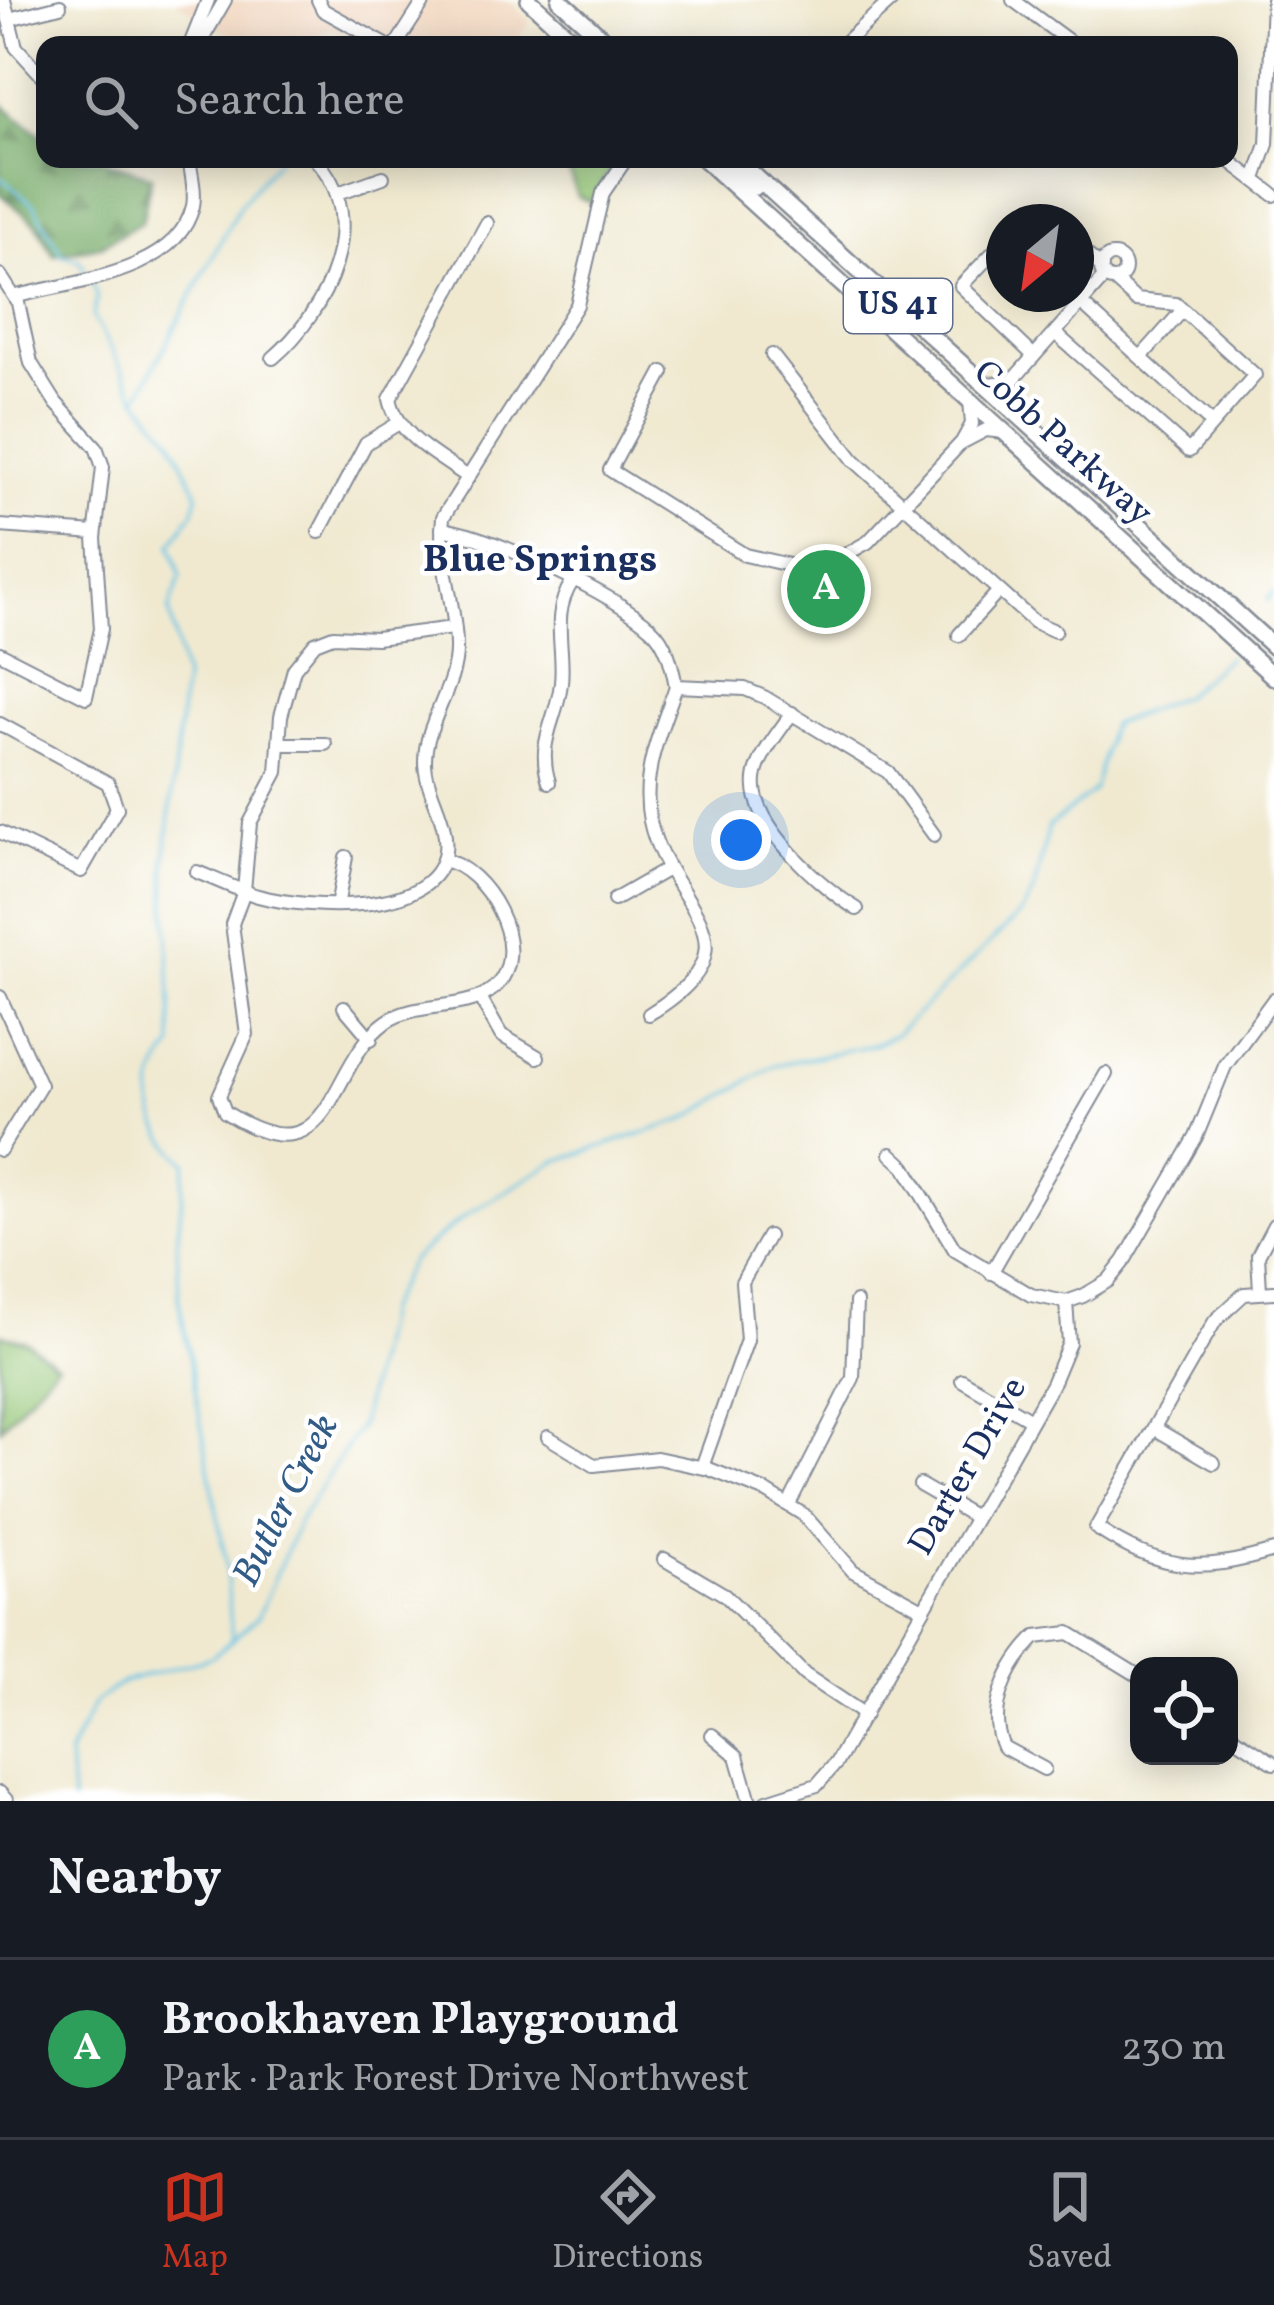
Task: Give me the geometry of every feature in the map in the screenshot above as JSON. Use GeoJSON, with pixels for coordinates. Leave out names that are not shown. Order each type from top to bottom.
{"type":"FeatureCollection","features":[{"type":"Feature","properties":{"kind":"main road"},"geometry":{"type":"LineString","coordinates":[[529,0],[569,36]]}},
{"type":"Feature","properties":{"kind":"main road"},"geometry":{"type":"LineString","coordinates":[[560,0],[600,36]]}},
{"type":"Feature","properties":{"kind":"main road","name":"Cobb Parkway"},"geometry":{"type":"LineString","coordinates":[[714,168],[1274,677]]}},
{"type":"Feature","properties":{"kind":"main road"},"geometry":{"type":"LineString","coordinates":[[731,168],[780,199]]}},
{"type":"Feature","properties":{"kind":"main road","name":"Cobb Parkway"},"geometry":{"type":"LineString","coordinates":[[746,168],[1274,646]]}},
{"type":"Feature","properties":{"kind":"street"},"geometry":{"type":"LineString","coordinates":[[4,0],[5,20],[16,47],[36,70]]}},
{"type":"Feature","properties":{"kind":"street"},"geometry":{"type":"LineString","coordinates":[[194,36],[208,0]]}},
{"type":"Feature","properties":{"kind":"street"},"geometry":{"type":"LineString","coordinates":[[204,36],[225,0]]}},
{"type":"Feature","properties":{"kind":"street"},"geometry":{"type":"LineString","coordinates":[[318,0],[322,10],[370,36]]}},
{"type":"Feature","properties":{"kind":"street"},"geometry":{"type":"LineString","coordinates":[[402,36],[425,0]]}},
{"type":"Feature","properties":{"kind":"street"},"geometry":{"type":"LineString","coordinates":[[852,36],[892,0]]}},
{"type":"Feature","properties":{"kind":"street"},"geometry":{"type":"LineString","coordinates":[[1013,0],[1062,36]]}},
{"type":"Feature","properties":{"kind":"street"},"geometry":{"type":"LineString","coordinates":[[1256,176],[1268,144],[1273,0]]}},
{"type":"Feature","properties":{"kind":"street"},"geometry":{"type":"LineString","coordinates":[[5,20],[60,6]]}},
{"type":"Feature","properties":{"kind":"street"},"geometry":{"type":"LineString","coordinates":[[1238,165],[1274,195]]}},
{"type":"Feature","properties":{"kind":"street"},"geometry":{"type":"LineString","coordinates":[[14,297],[157,255],[178,234],[193,206],[190,168]]}},
{"type":"Feature","properties":{"kind":"street"},"geometry":{"type":"LineString","coordinates":[[273,358],[295,340],[332,274],[343,243],[338,194],[322,168]]}},
{"type":"Feature","properties":{"kind":"street"},"geometry":{"type":"LineString","coordinates":[[197,872],[244,891],[290,901],[408,897],[429,884],[443,860],[442,821],[425,761],[451,676],[453,628],[440,553],[442,529],[468,477],[577,304],[603,193],[620,168]]}},
{"type":"Feature","properties":{"kind":"street"},"geometry":{"type":"LineString","coordinates":[[599,210],[629,168]]}},
{"type":"Feature","properties":{"kind":"street"},"geometry":{"type":"LineString","coordinates":[[338,194],[383,177]]}},
{"type":"Feature","properties":{"kind":"street"},"geometry":{"type":"LineString","coordinates":[[468,477],[399,423],[390,399],[398,376],[487,223]]}},
{"type":"Feature","properties":{"kind":"street"},"geometry":{"type":"LineString","coordinates":[[986,260],[962,286],[986,309]]}},
{"type":"Feature","properties":{"kind":"street"},"geometry":{"type":"LineString","coordinates":[[1056,334],[1189,451],[1255,375],[1176,304],[1136,300],[1094,262]]}},
{"type":"Feature","properties":{"kind":"street"},"geometry":{"type":"LineString","coordinates":[[1094,290],[1107,274]]}},
{"type":"Feature","properties":{"kind":"street"},"geometry":{"type":"LineString","coordinates":[[0,275],[14,297],[31,363],[101,459],[95,533],[101,629],[86,697],[0,653]]}},
{"type":"Feature","properties":{"kind":"street"},"geometry":{"type":"LineString","coordinates":[[1141,357],[1182,311]]}},
{"type":"Feature","properties":{"kind":"street"},"geometry":{"type":"LineString","coordinates":[[989,312],[1034,356]]}},
{"type":"Feature","properties":{"kind":"street"},"geometry":{"type":"LineString","coordinates":[[985,384],[1012,382],[1075,312]]}},
{"type":"Feature","properties":{"kind":"street"},"geometry":{"type":"LineString","coordinates":[[1091,312],[1212,423]]}},
{"type":"Feature","properties":{"kind":"street"},"geometry":{"type":"LineString","coordinates":[[772,355],[839,443],[999,592],[1034,622],[1055,631]]}},
{"type":"Feature","properties":{"kind":"street"},"geometry":{"type":"LineString","coordinates":[[663,372],[610,470],[745,556],[781,567],[823,565],[868,542],[962,442],[972,424],[970,401]]}},
{"type":"Feature","properties":{"kind":"street"},"geometry":{"type":"LineString","coordinates":[[1012,382],[1017,413]]}},
{"type":"Feature","properties":{"kind":"street"},"geometry":{"type":"LineString","coordinates":[[319,532],[366,443],[399,423]]}},
{"type":"Feature","properties":{"kind":"street"},"geometry":{"type":"LineString","coordinates":[[962,442],[986,430],[1004,432]]}},
{"type":"Feature","properties":{"kind":"street"},"geometry":{"type":"LineString","coordinates":[[0,526],[95,533]]}},
{"type":"Feature","properties":{"kind":"street"},"geometry":{"type":"LineString","coordinates":[[442,529],[507,545],[651,628],[667,653],[676,686],[652,750],[649,818],[668,869],[702,917],[704,956],[682,992],[649,1014]]}},
{"type":"Feature","properties":{"kind":"street"},"geometry":{"type":"LineString","coordinates":[[549,782],[542,752],[561,682],[559,608],[572,582]]}},
{"type":"Feature","properties":{"kind":"street"},"geometry":{"type":"LineString","coordinates":[[959,635],[999,592]]}},
{"type":"Feature","properties":{"kind":"street"},"geometry":{"type":"LineString","coordinates":[[443,860],[478,876],[508,939],[504,974],[480,998],[395,1017],[371,1039],[330,1107],[310,1127],[289,1134],[264,1132],[220,1107],[219,1096],[247,1034],[231,937],[244,891],[250,823],[277,772],[281,716],[294,669],[315,643],[333,636],[453,628]]}},
{"type":"Feature","properties":{"kind":"street"},"geometry":{"type":"LineString","coordinates":[[676,686],[745,689],[791,713],[888,772],[934,835]]}},
{"type":"Feature","properties":{"kind":"street"},"geometry":{"type":"LineString","coordinates":[[791,713],[756,771],[755,792],[808,876],[857,909]]}},
{"type":"Feature","properties":{"kind":"street"},"geometry":{"type":"LineString","coordinates":[[0,724],[108,783],[117,808],[81,871],[0,832]]}},
{"type":"Feature","properties":{"kind":"street"},"geometry":{"type":"LineString","coordinates":[[281,744],[326,744]]}},
{"type":"Feature","properties":{"kind":"street"},"geometry":{"type":"LineString","coordinates":[[338,901],[346,857]]}},
{"type":"Feature","properties":{"kind":"street"},"geometry":{"type":"LineString","coordinates":[[614,900],[668,869]]}},
{"type":"Feature","properties":{"kind":"street"},"geometry":{"type":"LineString","coordinates":[[0,997],[40,1085],[0,1150]]}},
{"type":"Feature","properties":{"kind":"street"},"geometry":{"type":"LineString","coordinates":[[480,998],[501,1035],[538,1057]]}},
{"type":"Feature","properties":{"kind":"street"},"geometry":{"type":"LineString","coordinates":[[891,1154],[905,1167],[955,1250],[1031,1295],[1066,1302],[1108,1281],[1124,1261],[1196,1137],[1225,1066],[1274,999]]}},
{"type":"Feature","properties":{"kind":"street"},"geometry":{"type":"LineString","coordinates":[[344,1007],[371,1039]]}},
{"type":"Feature","properties":{"kind":"street"},"geometry":{"type":"LineString","coordinates":[[991,1273],[1106,1074]]}},
{"type":"Feature","properties":{"kind":"street"},"geometry":{"type":"LineString","coordinates":[[1274,1225],[1258,1255],[1267,1292],[1229,1303],[1215,1321],[1096,1528],[1148,1557],[1194,1568],[1274,1551]]}},
{"type":"Feature","properties":{"kind":"street"},"geometry":{"type":"LineString","coordinates":[[702,1467],[747,1340],[742,1282],[768,1236]]}},
{"type":"Feature","properties":{"kind":"street"},"geometry":{"type":"LineString","coordinates":[[789,1504],[853,1378],[856,1302]]}},
{"type":"Feature","properties":{"kind":"street","name":"Darter Drive"},"geometry":{"type":"LineString","coordinates":[[767,1801],[817,1786],[865,1714],[1065,1356],[1066,1302]]}},
{"type":"Feature","properties":{"kind":"street"},"geometry":{"type":"LineString","coordinates":[[962,1380],[1031,1420]]}},
{"type":"Feature","properties":{"kind":"street"},"geometry":{"type":"LineString","coordinates":[[1154,1428],[1214,1463]]}},
{"type":"Feature","properties":{"kind":"street"},"geometry":{"type":"LineString","coordinates":[[548,1437],[594,1465],[657,1458],[702,1467],[789,1504],[853,1571],[922,1609]]}},
{"type":"Feature","properties":{"kind":"street"},"geometry":{"type":"LineString","coordinates":[[920,1485],[975,1517]]}},
{"type":"Feature","properties":{"kind":"street"},"geometry":{"type":"LineString","coordinates":[[664,1559],[725,1595],[805,1676],[865,1714]]}},
{"type":"Feature","properties":{"kind":"street"},"geometry":{"type":"LineString","coordinates":[[1043,1769],[1003,1747],[994,1722],[1012,1669],[1036,1637],[1069,1633],[1130,1670]]}},
{"type":"Feature","properties":{"kind":"street"},"geometry":{"type":"LineString","coordinates":[[712,1735],[737,1756],[750,1801]]}},
{"type":"Feature","properties":{"kind":"street"},"geometry":{"type":"LineString","coordinates":[[1238,1740],[1274,1763]]}},
{"type":"Feature","properties":{"kind":"street"},"geometry":{"type":"LineString","coordinates":[[0,1793],[7,1801]]}},
{"type":"Feature","properties":{"kind":"shaded area"},"geometry":{"type":"Polygon","coordinates":[[[175,0],[507,0],[531,22],[519,36],[348,36],[332,28],[317,36],[231,36],[175,0]]]}},
{"type":"Feature","properties":{"kind":"green space"},"geometry":{"type":"Polygon","coordinates":[[[0,103],[36,131],[36,168],[127,168],[151,176],[142,222],[100,246],[54,255],[36,223],[0,194],[0,103]]]}},
{"type":"Feature","properties":{"kind":"green space"},"geometry":{"type":"Polygon","coordinates":[[[568,168],[612,168],[591,202],[577,196],[568,168]]]}},
{"type":"Feature","properties":{"kind":"green space"},"geometry":{"type":"Polygon","coordinates":[[[836,566],[859,611],[816,621],[797,568],[836,566]]]}},
{"type":"Feature","properties":{"kind":"green space"},"geometry":{"type":"Polygon","coordinates":[[[0,1334],[26,1341],[57,1364],[0,1429],[0,1334]]]}},
{"type":"Feature","properties":{"kind":"waterway"},"geometry":{"type":"LineString","coordinates":[[138,397],[240,205],[271,168]]}},
{"type":"Feature","properties":{"kind":"waterway"},"geometry":{"type":"LineString","coordinates":[[0,177],[34,205],[62,255],[80,261],[85,271]]}},
{"type":"Feature","properties":{"kind":"waterway"},"geometry":{"type":"LineString","coordinates":[[92,283],[97,298],[93,317],[138,399],[171,438],[198,494],[194,511],[171,545],[181,576],[169,610],[184,678],[165,862],[173,1047],[162,1062],[152,1092],[164,1136],[186,1162],[177,1243],[179,1300],[226,1563],[232,1642]]}},
{"type":"Feature","properties":{"kind":"waterway","name":"Butler Creek"},"geometry":{"type":"LineString","coordinates":[[1268,600],[1274,592]]}},
{"type":"Feature","properties":{"kind":"waterway","name":"Butler Creek"},"geometry":{"type":"LineString","coordinates":[[72,1801],[69,1754],[95,1702],[123,1682],[212,1657],[258,1617],[299,1521],[361,1424],[385,1311],[411,1260],[465,1216],[554,1162],[686,1119],[775,1065],[877,1044],[897,1033],[1021,913],[1033,893],[1049,826],[1094,791],[1111,725],[1185,695],[1228,657]]}},
{"type":"Feature","properties":{"kind":"place","name":"Brookhaven Playground"},"geometry":{"type":"Point","coordinates":[826,589]}},
{"type":"Feature","properties":{"kind":"district","name":"Blue Springs"},"geometry":{"type":"Point","coordinates":[540,561]}}]}
